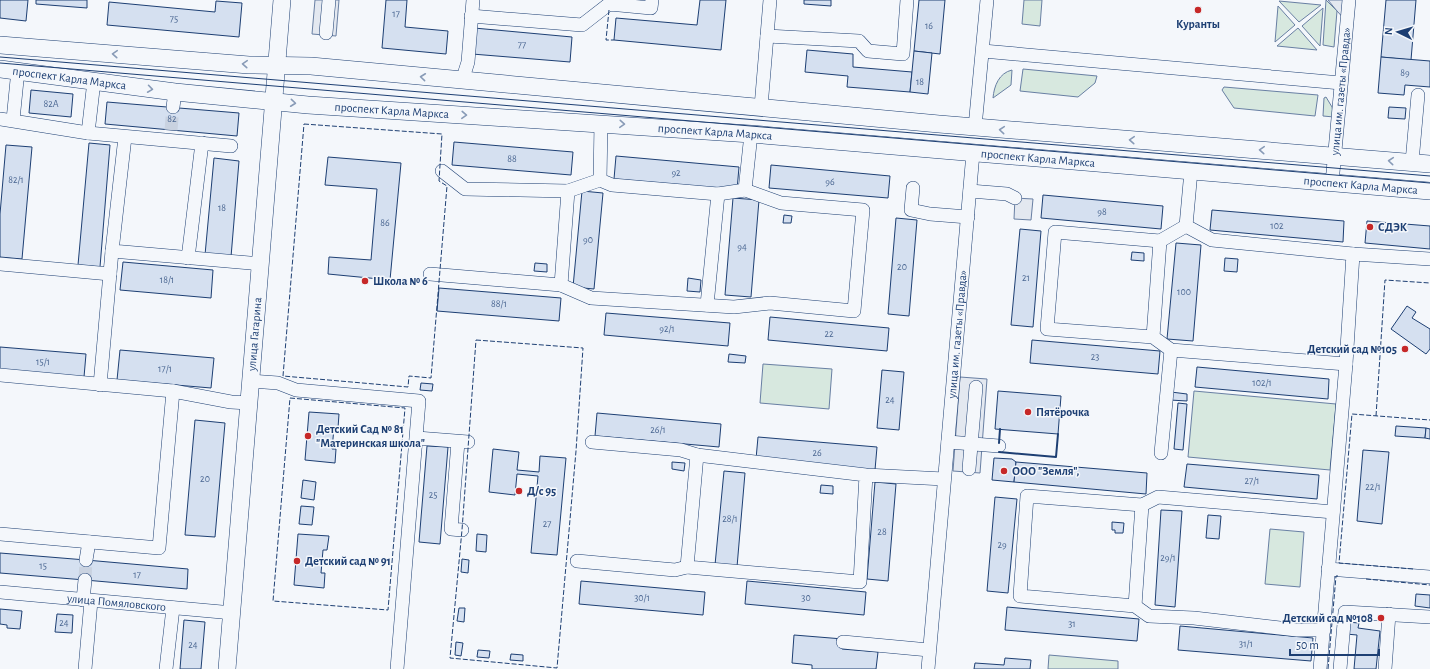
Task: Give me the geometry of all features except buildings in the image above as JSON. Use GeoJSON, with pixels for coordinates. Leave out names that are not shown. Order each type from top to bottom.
{"type":"FeatureCollection","features":[{"type":"Feature","properties":{"kind":"main road","name":"улица Гагарина"},"geometry":{"type":"LineString","coordinates":[[227,669],[233,612],[282,0]]}},
{"type":"Feature","properties":{"kind":"main road","name":"проспект Карла Маркса"},"geometry":{"type":"LineString","coordinates":[[0,45],[277,65],[312,66],[975,127],[1430,164]]}},
{"type":"Feature","properties":{"kind":"main road","name":"проспект Карла Маркса"},"geometry":{"type":"LineString","coordinates":[[0,69],[18,70],[94,81],[174,100],[274,101],[308,105],[601,123],[751,134],[1430,191]]}},
{"type":"Feature","properties":{"kind":"main road","name":"улица им. газеты «Правда»"},"geometry":{"type":"LineString","coordinates":[[973,153],[975,127]]}},
{"type":"Feature","properties":{"kind":"street"},"geometry":{"type":"LineString","coordinates":[[326,33],[329,0]]}},
{"type":"Feature","properties":{"kind":"street"},"geometry":{"type":"LineString","coordinates":[[462,81],[468,62],[471,16],[474,0]]}},
{"type":"Feature","properties":{"kind":"street"},"geometry":{"type":"LineString","coordinates":[[471,16],[582,25],[609,4],[651,8],[652,0]]}},
{"type":"Feature","properties":{"kind":"street"},"geometry":{"type":"LineString","coordinates":[[761,107],[770,0]]}},
{"type":"Feature","properties":{"kind":"street"},"geometry":{"type":"LineString","coordinates":[[767,36],[859,41],[868,51],[903,54],[907,0]]}},
{"type":"Feature","properties":{"kind":"street","name":"улица им. газеты «Правда»"},"geometry":{"type":"LineString","coordinates":[[975,127],[987,0]]}},
{"type":"Feature","properties":{"kind":"street","name":"улица им. газеты «Правда»"},"geometry":{"type":"LineString","coordinates":[[1332,183],[1349,0]]}},
{"type":"Feature","properties":{"kind":"street"},"geometry":{"type":"LineString","coordinates":[[983,51],[1341,83]]}},
{"type":"Feature","properties":{"kind":"street"},"geometry":{"type":"LineString","coordinates":[[18,70],[6,120],[88,133],[125,136],[170,136],[202,143],[231,146]]}},
{"type":"Feature","properties":{"kind":"street"},"geometry":{"type":"LineString","coordinates":[[88,133],[94,81]]}},
{"type":"Feature","properties":{"kind":"street"},"geometry":{"type":"LineString","coordinates":[[1412,162],[1418,95]]}},
{"type":"Feature","properties":{"kind":"street"},"geometry":{"type":"LineString","coordinates":[[600,180],[601,123]]}},
{"type":"Feature","properties":{"kind":"street"},"geometry":{"type":"LineString","coordinates":[[745,190],[751,134]]}},
{"type":"Feature","properties":{"kind":"street"},"geometry":{"type":"LineString","coordinates":[[100,384],[112,251],[125,136]]}},
{"type":"Feature","properties":{"kind":"street"},"geometry":{"type":"LineString","coordinates":[[188,258],[202,143]]}},
{"type":"Feature","properties":{"kind":"street","name":"улица им. газеты «Правда»"},"geometry":{"type":"LineString","coordinates":[[928,669],[973,153]]}},
{"type":"Feature","properties":{"kind":"street"},"geometry":{"type":"LineString","coordinates":[[430,274],[561,285],[591,298],[734,307],[770,303],[854,311],[863,210],[781,203],[745,190],[718,194],[612,185],[600,180],[568,191],[465,189],[442,171]]}},
{"type":"Feature","properties":{"kind":"street"},"geometry":{"type":"LineString","coordinates":[[1186,226],[1190,171]]}},
{"type":"Feature","properties":{"kind":"street"},"geometry":{"type":"LineString","coordinates":[[913,188],[911,210],[930,214],[968,217]]}},
{"type":"Feature","properties":{"kind":"street"},"geometry":{"type":"LineString","coordinates":[[561,285],[568,191]]}},
{"type":"Feature","properties":{"kind":"street"},"geometry":{"type":"LineString","coordinates":[[970,191],[1007,194],[1015,198]]}},
{"type":"Feature","properties":{"kind":"street"},"geometry":{"type":"LineString","coordinates":[[707,305],[718,194]]}},
{"type":"Feature","properties":{"kind":"street"},"geometry":{"type":"LineString","coordinates":[[1186,226],[1160,241],[1055,232],[1047,328],[1153,337],[1170,350],[1346,364]]}},
{"type":"Feature","properties":{"kind":"street"},"geometry":{"type":"LineString","coordinates":[[1186,226],[1212,240],[1353,254],[1430,259]]}},
{"type":"Feature","properties":{"kind":"street"},"geometry":{"type":"LineString","coordinates":[[1153,337],[1160,241]]}},
{"type":"Feature","properties":{"kind":"street"},"geometry":{"type":"LineString","coordinates":[[112,251],[261,264]]}},
{"type":"Feature","properties":{"kind":"street"},"geometry":{"type":"LineString","coordinates":[[1320,669],[1346,364],[1353,254]]}},
{"type":"Feature","properties":{"kind":"street"},"geometry":{"type":"LineString","coordinates":[[0,264],[110,274]]}},
{"type":"Feature","properties":{"kind":"street"},"geometry":{"type":"LineString","coordinates":[[1162,453],[1170,350]]}},
{"type":"Feature","properties":{"kind":"street"},"geometry":{"type":"LineString","coordinates":[[0,379],[100,384],[173,391],[231,402],[249,403]]}},
{"type":"Feature","properties":{"kind":"street"},"geometry":{"type":"LineString","coordinates":[[251,381],[278,383],[296,390],[419,401],[397,669]]}},
{"type":"Feature","properties":{"kind":"street"},"geometry":{"type":"LineString","coordinates":[[969,469],[976,387]]}},
{"type":"Feature","properties":{"kind":"street"},"geometry":{"type":"LineString","coordinates":[[0,534],[159,548],[173,391]]}},
{"type":"Feature","properties":{"kind":"street"},"geometry":{"type":"LineString","coordinates":[[417,438],[463,442],[450,529],[462,530]]}},
{"type":"Feature","properties":{"kind":"street"},"geometry":{"type":"LineString","coordinates":[[592,442],[681,450],[697,455],[866,475],[944,479]]}},
{"type":"Feature","properties":{"kind":"street"},"geometry":{"type":"LineString","coordinates":[[948,442],[999,446]]}},
{"type":"Feature","properties":{"kind":"street"},"geometry":{"type":"LineString","coordinates":[[687,567],[697,455]]}},
{"type":"Feature","properties":{"kind":"street"},"geometry":{"type":"LineString","coordinates":[[577,561],[675,570],[687,567],[860,582],[866,475]]}},
{"type":"Feature","properties":{"kind":"street"},"geometry":{"type":"LineString","coordinates":[[1324,630],[1297,630],[1194,618],[1149,616],[1135,606],[1020,596],[1027,496],[1142,505],[1158,497],[1333,512]]}},
{"type":"Feature","properties":{"kind":"street"},"geometry":{"type":"LineString","coordinates":[[1135,606],[1142,505]]}},
{"type":"Feature","properties":{"kind":"street"},"geometry":{"type":"LineString","coordinates":[[86,560],[89,542]]}},
{"type":"Feature","properties":{"kind":"street"},"geometry":{"type":"LineString","coordinates":[[1328,569],[1430,577]]}},
{"type":"Feature","properties":{"kind":"street"},"geometry":{"type":"LineString","coordinates":[[85,580],[87,600],[85,669]]}},
{"type":"Feature","properties":{"kind":"street","name":"улица Помяловского"},"geometry":{"type":"LineString","coordinates":[[0,592],[233,612]]}},
{"type":"Feature","properties":{"kind":"street"},"geometry":{"type":"LineString","coordinates":[[166,669],[173,608]]}},
{"type":"Feature","properties":{"kind":"street"},"geometry":{"type":"LineString","coordinates":[[1340,669],[1345,612],[1430,617]]}},
{"type":"Feature","properties":{"kind":"street"},"geometry":{"type":"LineString","coordinates":[[1385,669],[1389,614]]}},
{"type":"Feature","properties":{"kind":"street"},"geometry":{"type":"LineString","coordinates":[[843,642],[929,650]]}},
{"type":"Feature","properties":{"kind":"shaded area"},"geometry":{"type":"Polygon","coordinates":[[[315,0],[339,0],[336,36],[312,34],[315,0]]]}},
{"type":"Feature","properties":{"kind":"shaded area"},"geometry":{"type":"Polygon","coordinates":[[[1024,0],[1042,0],[1040,26],[1022,24],[1024,0]]]}},
{"type":"Feature","properties":{"kind":"shaded area"},"geometry":{"type":"Polygon","coordinates":[[[1326,0],[1337,11],[1334,47],[1323,45],[1326,0]]]}},
{"type":"Feature","properties":{"kind":"shaded area"},"geometry":{"type":"Polygon","coordinates":[[[1328,0],[1349,0],[1347,22],[1337,11],[1328,0]]]}},
{"type":"Feature","properties":{"kind":"shaded area"},"geometry":{"type":"Polygon","coordinates":[[[1279,1],[1321,5],[1299,22],[1279,1]]]}},
{"type":"Feature","properties":{"kind":"shaded area"},"geometry":{"type":"Polygon","coordinates":[[[1278,6],[1295,25],[1275,42],[1278,6]]]}},
{"type":"Feature","properties":{"kind":"shaded area"},"geometry":{"type":"Polygon","coordinates":[[[1323,8],[1320,46],[1302,26],[1323,8]]]}},
{"type":"Feature","properties":{"kind":"shaded area"},"geometry":{"type":"Polygon","coordinates":[[[1298,28],[1317,50],[1277,46],[1298,28]]]}},
{"type":"Feature","properties":{"kind":"shaded area"},"geometry":{"type":"Polygon","coordinates":[[[1023,69],[1097,76],[1095,83],[1078,97],[1020,91],[1023,69]]]}},
{"type":"Feature","properties":{"kind":"shaded area"},"geometry":{"type":"Polygon","coordinates":[[[1012,70],[1011,85],[993,98],[998,81],[1004,74],[1012,70]]]}},
{"type":"Feature","properties":{"kind":"shaded area"},"geometry":{"type":"Polygon","coordinates":[[[1224,87],[1318,95],[1315,116],[1234,108],[1222,90],[1224,87]]]}},
{"type":"Feature","properties":{"kind":"shaded area"},"geometry":{"type":"Polygon","coordinates":[[[1326,97],[1332,107],[1334,117],[1323,116],[1324,98],[1326,97]]]}},
{"type":"Feature","properties":{"kind":"shaded area"},"geometry":{"type":"Polygon","coordinates":[[[1015,198],[1033,199],[1031,220],[1014,219],[1015,198]]]}},
{"type":"Feature","properties":{"kind":"shaded area"},"geometry":{"type":"Polygon","coordinates":[[[763,364],[832,369],[829,409],[760,403],[763,364]]]}},
{"type":"Feature","properties":{"kind":"shaded area"},"geometry":{"type":"Polygon","coordinates":[[[960,377],[987,379],[980,473],[953,471],[960,377]]]}},
{"type":"Feature","properties":{"kind":"shaded area"},"geometry":{"type":"Polygon","coordinates":[[[1194,391],[1336,404],[1330,470],[1188,457],[1194,391]]]}},
{"type":"Feature","properties":{"kind":"shaded area"},"geometry":{"type":"Polygon","coordinates":[[[1270,529],[1304,532],[1300,587],[1265,584],[1270,529]]]}},
{"type":"Feature","properties":{"kind":"shaded area"},"geometry":{"type":"Polygon","coordinates":[[[1049,655],[1118,661],[1118,669],[1048,669],[1049,655]]]}},
{"type":"Feature","properties":{"kind":"tunnel"},"geometry":{"type":"LineString","coordinates":[[171,130],[173,107]]}},
{"type":"Feature","properties":{"kind":"tunnel"},"geometry":{"type":"LineString","coordinates":[[85,580],[86,560]]}},
{"type":"Feature","properties":{"kind":"tram line"},"geometry":{"type":"LineString","coordinates":[[0,57],[1430,176]]}},
{"type":"Feature","properties":{"kind":"tram line"},"geometry":{"type":"LineString","coordinates":[[0,63],[1430,183]]}},
{"type":"Feature","properties":{"kind":"fence"},"geometry":{"type":"LineString","coordinates":[[609,10],[606,40],[614,40]]}},
{"type":"Feature","properties":{"kind":"fence"},"geometry":{"type":"LineString","coordinates":[[304,124],[442,134],[439,181],[447,186],[431,378],[409,376],[408,387],[283,376],[304,124]]}},
{"type":"Feature","properties":{"kind":"fence"},"geometry":{"type":"LineString","coordinates":[[1376,416],[1385,280],[1430,283]]}},
{"type":"Feature","properties":{"kind":"fence"},"geometry":{"type":"LineString","coordinates":[[476,340],[583,348],[576,451],[557,668],[450,658],[462,530],[476,340]]}},
{"type":"Feature","properties":{"kind":"fence"},"geometry":{"type":"LineString","coordinates":[[290,398],[405,408],[388,610],[273,601],[290,398]]}},
{"type":"Feature","properties":{"kind":"fence"},"geometry":{"type":"LineString","coordinates":[[1413,569],[1339,563],[1352,414],[1430,420]]}},
{"type":"Feature","properties":{"kind":"fence"},"geometry":{"type":"LineString","coordinates":[[1328,669],[1336,576],[1338,576]]}},
{"type":"Feature","properties":{"kind":"fence"},"geometry":{"type":"LineString","coordinates":[[1366,579],[1430,585]]}},
{"type":"Feature","properties":{"kind":"wall"},"geometry":{"type":"LineString","coordinates":[[999,443],[1000,429]]}},
{"type":"Feature","properties":{"kind":"wall"},"geometry":{"type":"LineString","coordinates":[[999,452],[1056,457],[1058,434]]}},
{"type":"Feature","properties":{"kind":"place","name":"Куранты"},"geometry":{"type":"Point","coordinates":[1198,10]}},
{"type":"Feature","properties":{"kind":"place","name":"СДЭК"},"geometry":{"type":"Point","coordinates":[1370,227]}},
{"type":"Feature","properties":{"kind":"place","name":"Школа № 6"},"geometry":{"type":"Point","coordinates":[365,281]}},
{"type":"Feature","properties":{"kind":"place","name":"Детский сад №105"},"geometry":{"type":"Point","coordinates":[1405,349]}},
{"type":"Feature","properties":{"kind":"place","name":"Пятёрочка"},"geometry":{"type":"Point","coordinates":[1028,412]}},
{"type":"Feature","properties":{"kind":"place","name":"Детский Сад № 81 \"Материнская школа\""},"geometry":{"type":"Point","coordinates":[308,436]}},
{"type":"Feature","properties":{"kind":"place","name":"ООО \"Земля\","},"geometry":{"type":"Point","coordinates":[1004,471]}},
{"type":"Feature","properties":{"kind":"place","name":"Д/с 95"},"geometry":{"type":"Point","coordinates":[519,491]}},
{"type":"Feature","properties":{"kind":"place","name":"Детский сад № 91"},"geometry":{"type":"Point","coordinates":[297,561]}},
{"type":"Feature","properties":{"kind":"place","name":"Детский сад №108"},"geometry":{"type":"Point","coordinates":[1381,618]}}]}
